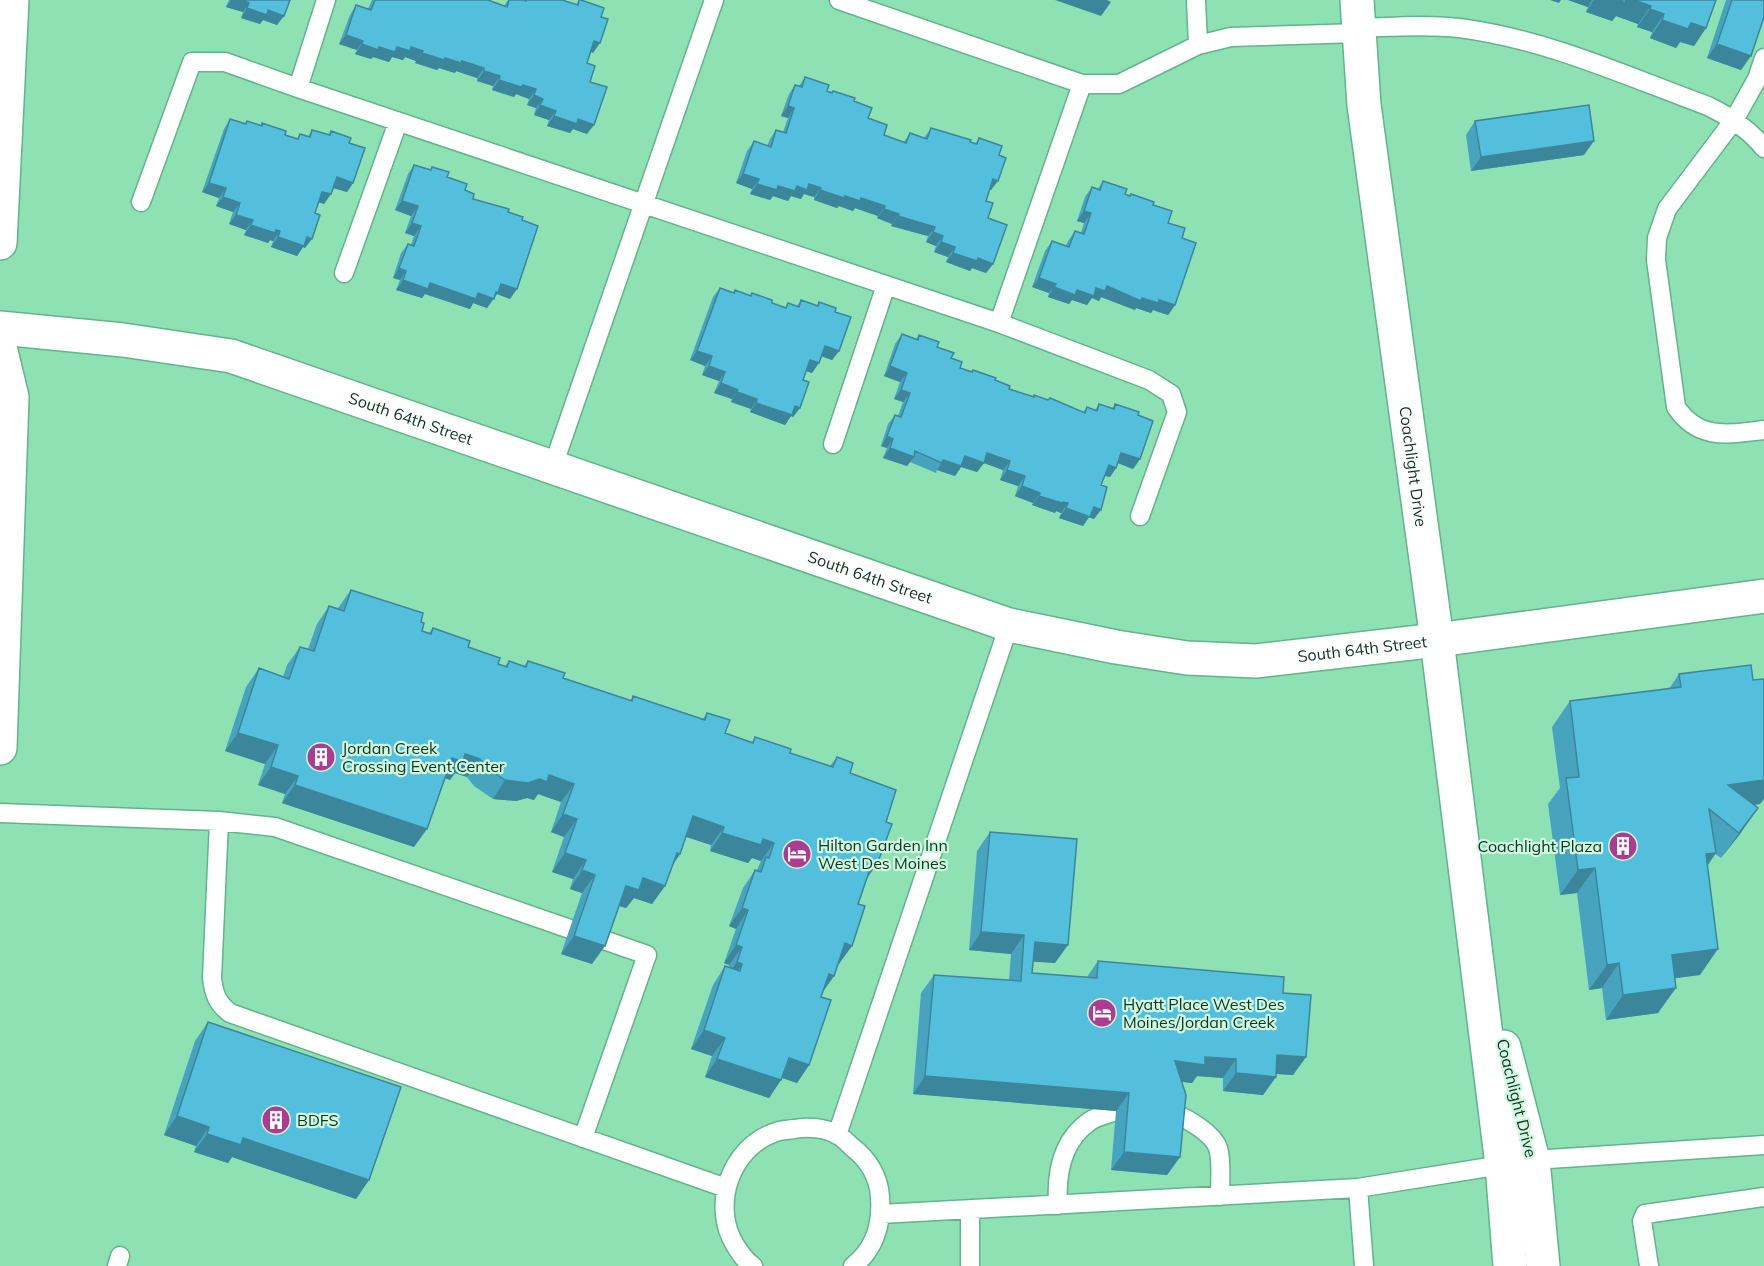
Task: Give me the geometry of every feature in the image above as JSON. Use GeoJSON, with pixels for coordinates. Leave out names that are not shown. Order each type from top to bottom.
{"type":"FeatureCollection","features":[{"type":"Feature","properties":{"kind":"street"},"geometry":{"type":"LineString","coordinates":[[0,243],[12,0]]}},
{"type":"Feature","properties":{"kind":"street","name":"Coachlight Drive"},"geometry":{"type":"LineString","coordinates":[[1358,21],[1364,105],[1437,640],[1473,933],[1517,1163],[1543,1266]]}},
{"type":"Feature","properties":{"kind":"street","name":"South 64th Street"},"geometry":{"type":"LineString","coordinates":[[0,328],[123,340],[231,356],[1009,625],[1116,647],[1187,658],[1256,661],[1437,640],[1764,596]]}},
{"type":"Feature","properties":{"kind":"street"},"geometry":{"type":"LineString","coordinates":[[0,347],[12,397],[0,748]]}},
{"type":"Feature","properties":{"kind":"street","name":"Coachlight Drive"},"geometry":{"type":"LineString","coordinates":[[1510,1266],[1517,1163]]}},
{"type":"Feature","properties":{"kind":"lane"},"geometry":{"type":"LineString","coordinates":[[298,88],[326,0]]}},
{"type":"Feature","properties":{"kind":"lane"},"geometry":{"type":"LineString","coordinates":[[552,468],[714,0]]}},
{"type":"Feature","properties":{"kind":"lane"},"geometry":{"type":"LineString","coordinates":[[839,0],[1082,84],[1119,84],[1198,45],[1231,37],[1358,21],[1456,28],[1531,42],[1708,106],[1734,120],[1755,137],[1764,148]]}},
{"type":"Feature","properties":{"kind":"lane"},"geometry":{"type":"LineString","coordinates":[[1196,0],[1198,45]]}},
{"type":"Feature","properties":{"kind":"lane"},"geometry":{"type":"LineString","coordinates":[[1764,58],[1757,79],[1734,120],[1667,209],[1657,238],[1656,260],[1676,407],[1685,419],[1711,433],[1734,434],[1764,430]]}},
{"type":"Feature","properties":{"kind":"lane"},"geometry":{"type":"LineString","coordinates":[[141,202],[192,62],[225,62],[999,323],[1149,380],[1170,394],[1177,412],[1140,516]]}},
{"type":"Feature","properties":{"kind":"lane"},"geometry":{"type":"LineString","coordinates":[[999,323],[1082,84]]}},
{"type":"Feature","properties":{"kind":"lane"},"geometry":{"type":"LineString","coordinates":[[344,273],[398,122]]}},
{"type":"Feature","properties":{"kind":"lane"},"geometry":{"type":"LineString","coordinates":[[833,444],[886,285]]}},
{"type":"Feature","properties":{"kind":"lane"},"geometry":{"type":"LineString","coordinates":[[837,1135],[1009,625]]}},
{"type":"Feature","properties":{"kind":"lane"},"geometry":{"type":"LineString","coordinates":[[0,813],[219,821],[275,827],[570,929]]}},
{"type":"Feature","properties":{"kind":"lane"},"geometry":{"type":"LineString","coordinates":[[219,821],[212,978],[214,993],[219,1005],[230,1014],[726,1188]]}},
{"type":"Feature","properties":{"kind":"lane"},"geometry":{"type":"LineString","coordinates":[[583,1138],[647,955],[601,939]]}},
{"type":"Feature","properties":{"kind":"lane"},"geometry":{"type":"LineString","coordinates":[[1058,1205],[1057,1181],[1061,1160],[1074,1137],[1090,1121],[1116,1111]]}},
{"type":"Feature","properties":{"kind":"lane"},"geometry":{"type":"LineString","coordinates":[[1173,1113],[1191,1121],[1218,1147],[1220,1196]]}},
{"type":"Feature","properties":{"kind":"lane"},"geometry":{"type":"LineString","coordinates":[[753,1266],[745,1261],[729,1234],[723,1203],[726,1188],[738,1160],[750,1147],[774,1132],[802,1127],[820,1129],[837,1135],[863,1155],[876,1176],[880,1190],[881,1215],[875,1239],[861,1260],[853,1266]]}},
{"type":"Feature","properties":{"kind":"lane"},"geometry":{"type":"LineString","coordinates":[[881,1215],[1358,1188],[1517,1163],[1764,1145]]}},
{"type":"Feature","properties":{"kind":"lane"},"geometry":{"type":"LineString","coordinates":[[1358,1188],[1364,1266]]}},
{"type":"Feature","properties":{"kind":"lane"},"geometry":{"type":"LineString","coordinates":[[1648,1266],[1642,1221],[1645,1214],[1764,1197]]}},
{"type":"Feature","properties":{"kind":"lane"},"geometry":{"type":"LineString","coordinates":[[970,1210],[970,1266]]}},
{"type":"Feature","properties":{"kind":"building"},"geometry":{"type":"Polygon","coordinates":[[[242,0],[290,0],[284,16],[268,10],[267,15],[247,8],[249,3],[242,0]]]}},
{"type":"Feature","properties":{"kind":"building"},"geometry":{"type":"Polygon","coordinates":[[[375,0],[488,0],[507,7],[509,0],[562,0],[578,5],[581,0],[604,8],[601,17],[608,19],[600,43],[594,41],[587,63],[595,66],[590,82],[607,87],[594,125],[578,119],[577,124],[554,116],[556,111],[540,105],[543,99],[534,95],[536,89],[499,80],[500,76],[484,71],[484,68],[462,61],[461,63],[445,58],[444,60],[411,47],[410,51],[397,47],[395,52],[379,47],[378,50],[346,35],[356,5],[371,10],[375,0]]]}},
{"type":"Feature","properties":{"kind":"building"},"geometry":{"type":"Polygon","coordinates":[[[1634,0],[1716,0],[1706,28],[1691,23],[1688,29],[1662,20],[1664,14],[1634,0]]]}},
{"type":"Feature","properties":{"kind":"building"},"geometry":{"type":"Polygon","coordinates":[[[1732,0],[1764,0],[1764,17],[1751,56],[1717,44],[1732,0]]]}},
{"type":"Feature","properties":{"kind":"building"},"geometry":{"type":"Polygon","coordinates":[[[805,77],[829,85],[827,91],[855,98],[854,101],[872,108],[868,118],[887,125],[884,135],[906,143],[910,133],[927,139],[931,128],[971,140],[970,142],[977,144],[979,138],[1002,146],[999,155],[1006,158],[998,181],[993,179],[986,201],[993,203],[988,218],[1007,225],[993,264],[978,258],[977,261],[953,253],[955,247],[941,242],[943,236],[933,232],[935,227],[898,216],[899,214],[884,209],[885,206],[861,198],[860,201],[845,196],[844,198],[809,184],[807,190],[797,186],[795,191],[778,186],[777,190],[757,184],[759,179],[743,174],[754,141],[771,147],[776,130],[786,133],[794,108],[788,106],[795,85],[802,87],[805,77]]]}},
{"type":"Feature","properties":{"kind":"building"},"geometry":{"type":"Polygon","coordinates":[[[1589,105],[1594,141],[1481,157],[1475,121],[1589,105]]]}},
{"type":"Feature","properties":{"kind":"building"},"geometry":{"type":"Polygon","coordinates":[[[230,119],[262,126],[262,123],[286,131],[285,135],[298,139],[300,134],[310,137],[312,130],[330,135],[331,131],[351,138],[349,143],[365,148],[353,183],[337,177],[331,194],[322,192],[315,213],[320,215],[312,239],[307,237],[304,246],[278,237],[280,231],[276,230],[275,233],[251,225],[253,220],[236,215],[240,203],[223,197],[226,188],[209,183],[230,119]]]}},
{"type":"Feature","properties":{"kind":"building"},"geometry":{"type":"Polygon","coordinates":[[[414,165],[449,172],[447,177],[467,184],[465,190],[474,194],[473,199],[509,209],[508,212],[523,217],[522,220],[538,226],[517,289],[501,284],[494,299],[478,293],[476,299],[430,283],[428,289],[403,280],[406,271],[399,268],[408,244],[414,246],[421,226],[412,223],[418,206],[402,201],[414,165]]]}},
{"type":"Feature","properties":{"kind":"building"},"geometry":{"type":"Polygon","coordinates":[[[1103,181],[1127,189],[1125,194],[1154,202],[1153,205],[1172,211],[1168,223],[1185,228],[1182,238],[1196,243],[1175,305],[1142,298],[1141,301],[1107,286],[1105,291],[1096,288],[1094,296],[1077,290],[1075,295],[1054,287],[1056,284],[1039,278],[1052,241],[1069,247],[1075,231],[1084,234],[1091,213],[1084,211],[1092,187],[1100,190],[1103,181]]]}},
{"type":"Feature","properties":{"kind":"building"},"geometry":{"type":"Polygon","coordinates":[[[720,288],[734,293],[735,290],[751,296],[752,293],[786,308],[788,303],[799,307],[801,300],[818,306],[819,302],[836,308],[835,312],[851,317],[839,351],[825,346],[819,363],[810,360],[803,380],[809,382],[800,408],[795,406],[792,415],[756,403],[757,399],[721,383],[725,372],[709,366],[712,356],[697,351],[720,288]]]}},
{"type":"Feature","properties":{"kind":"building"},"geometry":{"type":"Polygon","coordinates":[[[902,334],[918,340],[919,335],[939,342],[937,347],[954,353],[951,358],[962,362],[960,368],[996,378],[995,380],[1010,386],[1009,389],[1034,397],[1034,395],[1048,400],[1050,398],[1085,413],[1087,407],[1097,411],[1099,404],[1114,409],[1115,404],[1139,412],[1138,415],[1153,421],[1140,459],[1121,453],[1116,468],[1109,465],[1101,485],[1107,487],[1101,510],[1094,507],[1090,517],[1066,508],[1068,503],[1039,496],[1040,493],[1022,486],[1025,476],[1007,470],[1010,461],[987,453],[984,463],[965,456],[961,466],[943,460],[942,463],[915,451],[914,457],[890,448],[893,439],[887,436],[895,415],[901,417],[910,393],[901,390],[907,373],[890,366],[902,334]]]}},
{"type":"Feature","properties":{"kind":"building","name":"Hilton Garden Inn West Des Moines"},"geometry":{"type":"Polygon","coordinates":[[[351,590],[423,613],[422,631],[431,634],[433,628],[470,641],[468,647],[500,658],[498,664],[507,667],[509,661],[526,667],[528,661],[565,673],[563,678],[632,701],[633,696],[705,720],[707,713],[730,720],[725,733],[753,743],[755,737],[791,749],[790,753],[833,767],[837,757],[853,763],[850,773],[896,790],[886,822],[892,824],[878,862],[873,860],[858,904],[865,906],[852,946],[845,943],[834,976],[829,974],[821,997],[831,1000],[809,1065],[789,1058],[781,1080],[717,1059],[725,1038],[704,1030],[725,966],[740,971],[742,964],[737,962],[742,947],[736,945],[748,910],[742,908],[755,870],[761,872],[774,843],[763,839],[761,845],[722,833],[724,827],[693,816],[680,854],[677,853],[665,886],[643,878],[639,890],[626,886],[605,946],[574,936],[595,875],[582,870],[586,860],[565,853],[577,819],[563,814],[574,784],[549,775],[547,782],[540,779],[528,783],[505,780],[487,768],[480,759],[465,754],[463,762],[452,758],[427,829],[295,785],[298,776],[271,767],[278,745],[238,733],[259,668],[289,679],[300,647],[314,651],[329,606],[344,611],[351,590]]]}},
{"type":"Feature","properties":{"kind":"building","name":"Coachlight Plaza"},"geometry":{"type":"Polygon","coordinates":[[[1751,665],[1753,680],[1764,679],[1764,780],[1728,785],[1758,808],[1739,833],[1709,809],[1716,853],[1706,854],[1718,949],[1672,955],[1676,988],[1623,995],[1619,963],[1607,965],[1595,868],[1578,870],[1566,778],[1579,777],[1570,701],[1681,687],[1679,674],[1751,665]]]}},
{"type":"Feature","properties":{"kind":"building","name":"Hyatt Place West Des Moines/Jordan Creek"},"geometry":{"type":"Polygon","coordinates":[[[990,832],[1077,839],[1068,945],[1035,942],[1032,973],[1097,978],[1098,961],[1284,977],[1283,993],[1311,995],[1306,1057],[1277,1055],[1276,1077],[1236,1073],[1236,1059],[1205,1057],[1205,1065],[1175,1061],[1186,1095],[1180,1157],[1124,1152],[1129,1093],[925,1076],[934,975],[1021,981],[1024,935],[981,932],[990,832]]]}},
{"type":"Feature","properties":{"kind":"building","name":"BDFS"},"geometry":{"type":"Polygon","coordinates":[[[208,1022],[401,1087],[369,1180],[243,1138],[241,1145],[207,1134],[209,1127],[177,1116],[208,1022]]]}},
{"type":"Feature","properties":{"kind":"place","name":"Jordan Creek Crossing Event Center"},"geometry":{"type":"Point","coordinates":[321,757]}},
{"type":"Feature","properties":{"kind":"place","name":"Coachlight Plaza"},"geometry":{"type":"Point","coordinates":[1623,846]}},
{"type":"Feature","properties":{"kind":"place","name":"Hilton Garden Inn West Des Moines"},"geometry":{"type":"Point","coordinates":[797,854]}},
{"type":"Feature","properties":{"kind":"place","name":"Hyatt Place West Des Moines/Jordan Creek"},"geometry":{"type":"Point","coordinates":[1102,1013]}},
{"type":"Feature","properties":{"kind":"place","name":"BDFS"},"geometry":{"type":"Point","coordinates":[276,1120]}}]}
